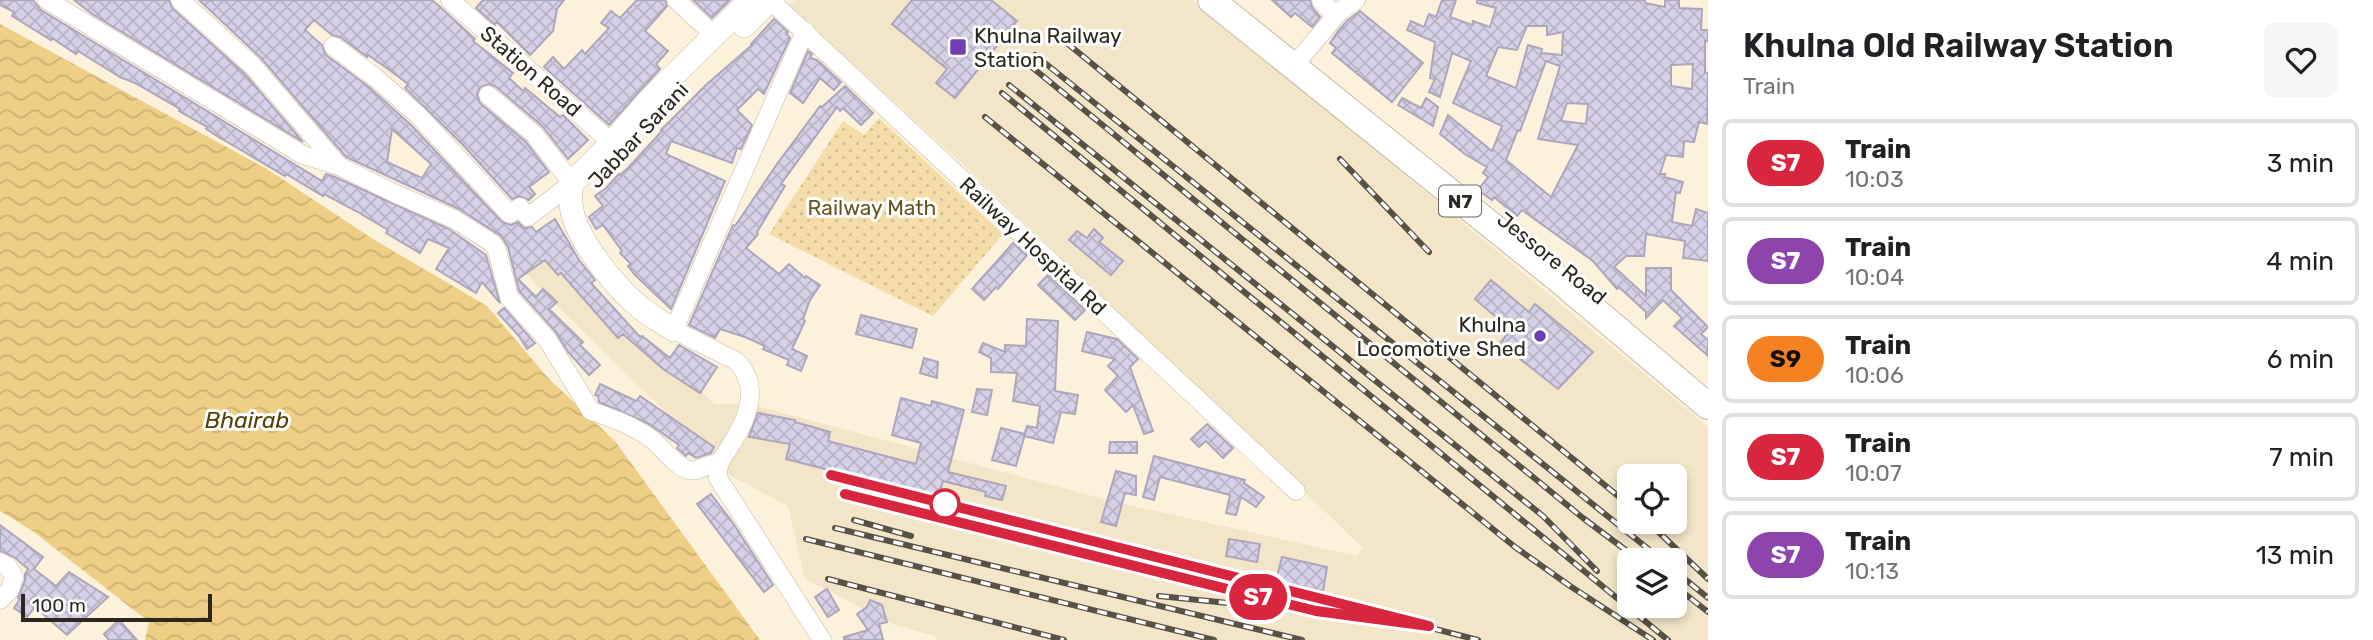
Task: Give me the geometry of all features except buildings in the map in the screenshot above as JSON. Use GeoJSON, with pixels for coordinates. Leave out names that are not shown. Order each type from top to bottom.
{"type":"FeatureCollection","features":[{"type":"Feature","properties":{"kind":"highway","name":"N7"},"geometry":{"type":"LineString","coordinates":[[1211,0],[1299,61],[1708,406]]}},
{"type":"Feature","properties":{"kind":"highway","name":"Jessore Road"},"geometry":{"type":"LineString","coordinates":[[1233,0],[1299,61],[1708,386]]}},
{"type":"Feature","properties":{"kind":"main road","name":"Jabbar Sarani"},"geometry":{"type":"LineString","coordinates":[[674,330],[593,238],[584,221],[582,205],[586,186],[657,111],[770,0]]}},
{"type":"Feature","properties":{"kind":"main road","name":"Jabbar Sarani"},"geometry":{"type":"LineString","coordinates":[[674,330],[643,309],[619,287],[601,264],[575,223],[571,205],[572,183],[745,1]]}},
{"type":"Feature","properties":{"kind":"street"},"geometry":{"type":"LineString","coordinates":[[47,0],[303,155],[339,166],[454,219],[492,243],[497,250],[509,297],[548,339],[591,411],[622,421],[652,439],[688,470],[696,471],[709,463],[718,463]]}},
{"type":"Feature","properties":{"kind":"street"},"geometry":{"type":"LineString","coordinates":[[180,0],[253,65],[339,166]]}},
{"type":"Feature","properties":{"kind":"street"},"geometry":{"type":"LineString","coordinates":[[676,0],[715,34]]}},
{"type":"Feature","properties":{"kind":"street","name":"Railway Hospital Rd"},"geometry":{"type":"LineString","coordinates":[[770,0],[1296,491]]}},
{"type":"Feature","properties":{"kind":"street"},"geometry":{"type":"LineString","coordinates":[[1321,0],[1335,16]]}},
{"type":"Feature","properties":{"kind":"street"},"geometry":{"type":"LineString","coordinates":[[1299,61],[1335,16],[1356,0]]}},
{"type":"Feature","properties":{"kind":"street","name":"Station Road"},"geometry":{"type":"LineString","coordinates":[[459,3],[612,142]]}},
{"type":"Feature","properties":{"kind":"street"},"geometry":{"type":"LineString","coordinates":[[805,31],[674,330],[736,361],[749,379],[751,389],[747,410],[735,439],[718,463],[719,478],[822,640]]}},
{"type":"Feature","properties":{"kind":"street"},"geometry":{"type":"LineString","coordinates":[[333,46],[376,78],[418,115],[510,214],[520,207],[528,217],[572,183],[534,134],[488,95]]}},
{"type":"Feature","properties":{"kind":"street"},"geometry":{"type":"LineString","coordinates":[[0,562],[8,567],[14,577],[10,590],[0,600]]}},
{"type":"Feature","properties":{"kind":"shaded area"},"geometry":{"type":"Polygon","coordinates":[[[796,0],[1192,0],[1708,427],[1708,640],[938,640],[935,636],[895,625],[805,579],[788,506],[731,476],[537,286],[512,255],[539,238],[643,339],[715,404],[750,404],[1115,502],[1357,556],[1363,548],[966,167],[788,5],[796,0]]]}},
{"type":"Feature","properties":{"kind":"green space","name":"Railway Math"},"geometry":{"type":"Polygon","coordinates":[[[879,118],[1003,234],[933,316],[769,234],[843,121],[864,135],[879,118]]]}},
{"type":"Feature","properties":{"kind":"water","name":"Bhairab"},"geometry":{"type":"Polygon","coordinates":[[[0,24],[267,169],[373,239],[487,306],[548,378],[615,441],[760,640],[145,640],[149,622],[34,532],[0,511],[0,24]]]}},
{"type":"Feature","properties":{"kind":"railway"},"geometry":{"type":"LineString","coordinates":[[1051,30],[1617,495]]}},
{"type":"Feature","properties":{"kind":"railway"},"geometry":{"type":"LineString","coordinates":[[1035,55],[1647,548]]}},
{"type":"Feature","properties":{"kind":"railway"},"geometry":{"type":"LineString","coordinates":[[1028,64],[1623,548]]}},
{"type":"Feature","properties":{"kind":"railway"},"geometry":{"type":"LineString","coordinates":[[1009,85],[1543,516],[1597,571]]}},
{"type":"Feature","properties":{"kind":"railway"},"geometry":{"type":"LineString","coordinates":[[1002,93],[1668,640]]}},
{"type":"Feature","properties":{"kind":"railway"},"geometry":{"type":"LineString","coordinates":[[985,117],[1515,547],[1653,640]]}},
{"type":"Feature","properties":{"kind":"railway"},"geometry":{"type":"LineString","coordinates":[[1340,159],[1429,252]]}},
{"type":"Feature","properties":{"kind":"railway"},"geometry":{"type":"LineString","coordinates":[[831,475],[1478,640]]}},
{"type":"Feature","properties":{"kind":"railway"},"geometry":{"type":"LineString","coordinates":[[845,494],[1316,611],[1352,616]]}},
{"type":"Feature","properties":{"kind":"railway"},"geometry":{"type":"LineString","coordinates":[[854,520],[911,536]]}},
{"type":"Feature","properties":{"kind":"railway"},"geometry":{"type":"LineString","coordinates":[[835,528],[1302,640]]}},
{"type":"Feature","properties":{"kind":"railway"},"geometry":{"type":"LineString","coordinates":[[1661,534],[1708,579]]}},
{"type":"Feature","properties":{"kind":"railway"},"geometry":{"type":"LineString","coordinates":[[806,539],[1214,640]]}},
{"type":"Feature","properties":{"kind":"railway"},"geometry":{"type":"LineString","coordinates":[[828,579],[1064,640]]}},
{"type":"Feature","properties":{"kind":"railway"},"geometry":{"type":"LineString","coordinates":[[1687,581],[1708,598]]}},
{"type":"Feature","properties":{"kind":"railway"},"geometry":{"type":"LineString","coordinates":[[1687,595],[1708,612]]}},
{"type":"Feature","properties":{"kind":"railway"},"geometry":{"type":"LineString","coordinates":[[1159,596],[1267,607]]}},
{"type":"Feature","properties":{"kind":"train","name":"S7"},"geometry":{"type":"LineString","coordinates":[[831,475],[1429,626],[1316,611],[845,494]]}},
{"type":"Feature","properties":{"kind":"place","name":"Khulna Railway Station"},"geometry":{"type":"Point","coordinates":[958,47]}},
{"type":"Feature","properties":{"kind":"place","name":"Khulna Locomotive Shed"},"geometry":{"type":"Point","coordinates":[1540,336]}}]}
